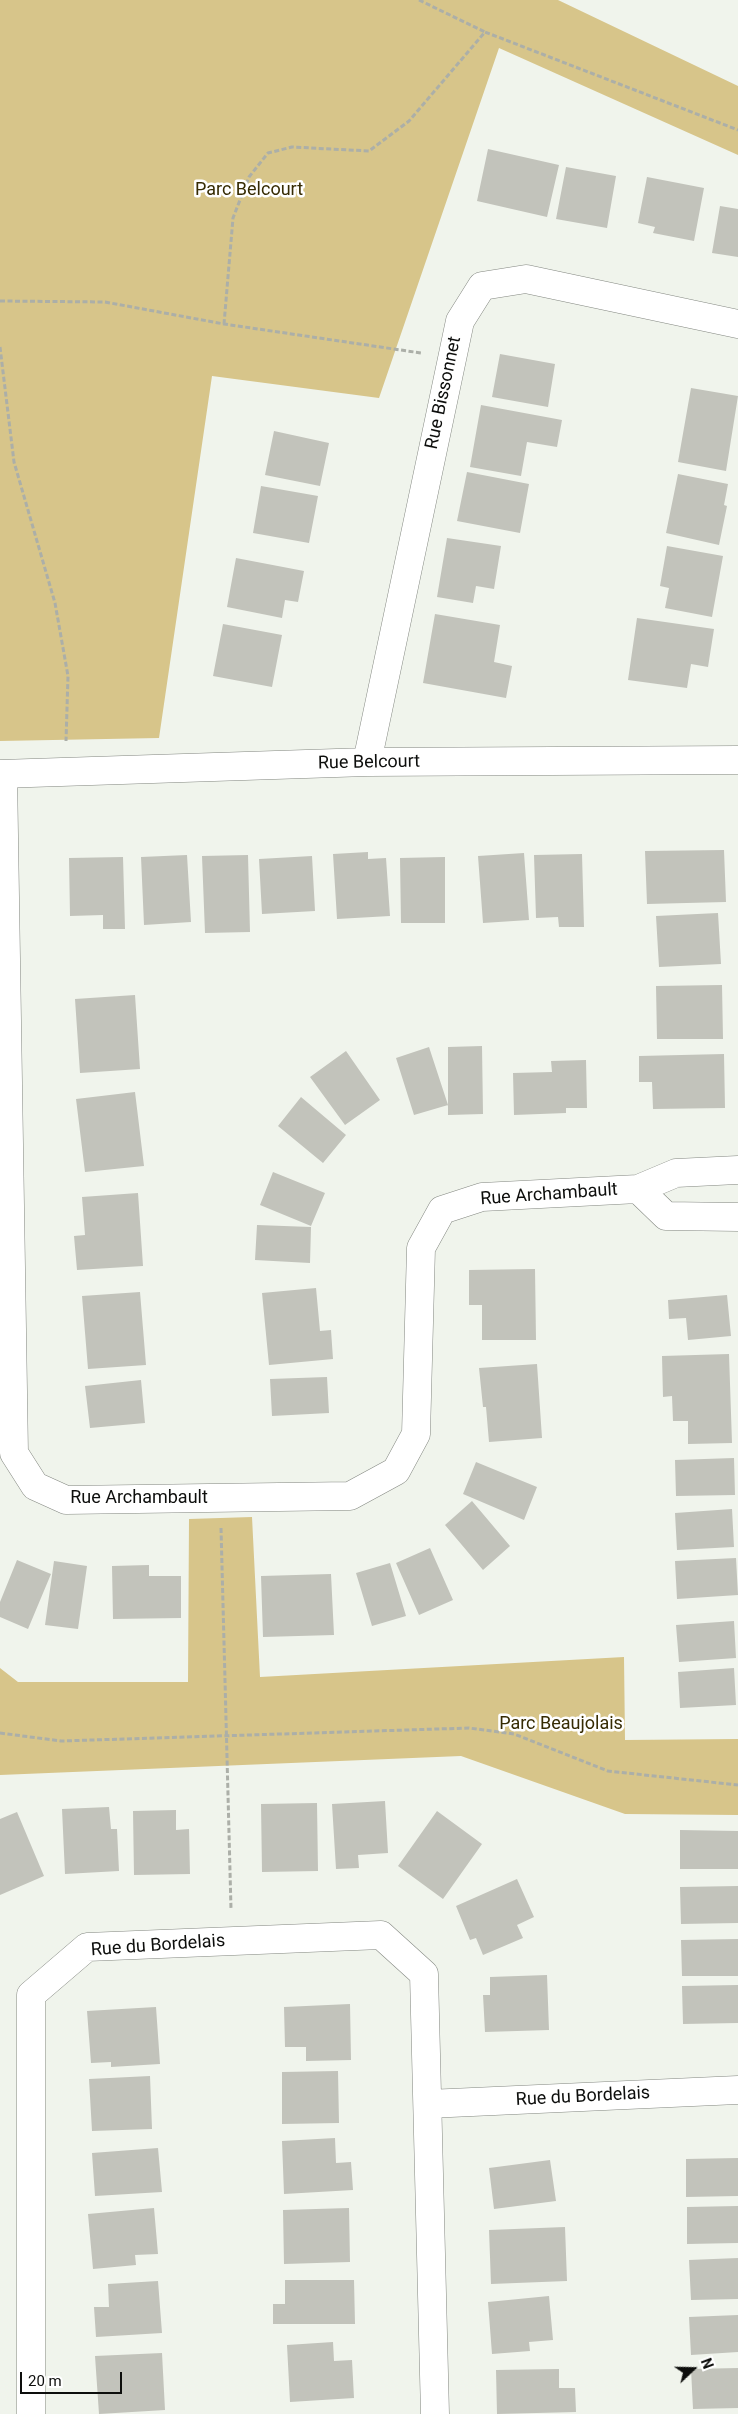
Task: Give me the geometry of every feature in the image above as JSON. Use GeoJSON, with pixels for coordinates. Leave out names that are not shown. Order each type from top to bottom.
{"type":"FeatureCollection","features":[{"type":"Feature","properties":{"kind":"street","name":"Rue Bissonnet"},"geometry":{"type":"LineString","coordinates":[[367,762],[460,321],[482,286],[526,279],[738,324]]}},
{"type":"Feature","properties":{"kind":"street","name":"Rue Belcourt"},"geometry":{"type":"LineString","coordinates":[[2,774],[367,762],[738,760]]}},
{"type":"Feature","properties":{"kind":"street","name":"Rue Archambault"},"geometry":{"type":"LineString","coordinates":[[2,774],[14,1453],[35,1486],[66,1500],[350,1496],[396,1471],[416,1434],[421,1248],[442,1210],[482,1197],[638,1188],[676,1173],[738,1170]]}},
{"type":"Feature","properties":{"kind":"street","name":"Rue Archambault"},"geometry":{"type":"LineString","coordinates":[[638,1188],[666,1216],[738,1217]]}},
{"type":"Feature","properties":{"kind":"street","name":"Rue du Bordelais"},"geometry":{"type":"LineString","coordinates":[[32,2414],[32,1995],[87,1947],[381,1935],[424,1974],[436,2414]]}},
{"type":"Feature","properties":{"kind":"street","name":"Rue du Bordelais"},"geometry":{"type":"LineString","coordinates":[[428,2104],[738,2090]]}},
{"type":"Feature","properties":{"kind":"path"},"geometry":{"type":"LineString","coordinates":[[419,0],[485,32],[738,130]]}},
{"type":"Feature","properties":{"kind":"path"},"geometry":{"type":"LineString","coordinates":[[224,324],[234,218],[249,177],[268,153],[292,147],[369,151],[409,121],[485,32]]}},
{"type":"Feature","properties":{"kind":"path"},"geometry":{"type":"LineString","coordinates":[[0,301],[105,302],[224,324],[452,358]]}},
{"type":"Feature","properties":{"kind":"path"},"geometry":{"type":"LineString","coordinates":[[0,347],[14,462],[55,603],[68,676],[64,772]]}},
{"type":"Feature","properties":{"kind":"path"},"geometry":{"type":"LineString","coordinates":[[221,1498],[232,1941]]}},
{"type":"Feature","properties":{"kind":"path"},"geometry":{"type":"LineString","coordinates":[[0,1733],[62,1741],[468,1728],[514,1734],[608,1771],[738,1785]]}},
{"type":"Feature","properties":{"kind":"green space","name":"Parc Belcourt"},"geometry":{"type":"Polygon","coordinates":[[[0,0],[558,0],[738,86],[738,155],[499,48],[379,398],[212,376],[159,738],[0,741],[0,0]]]}},
{"type":"Feature","properties":{"kind":"green space","name":"Parc Beaujolais"},"geometry":{"type":"Polygon","coordinates":[[[252,1517],[260,1677],[624,1657],[625,1740],[738,1739],[738,1815],[625,1814],[461,1756],[0,1775],[0,1668],[18,1682],[188,1682],[189,1519],[252,1517]]]}},
{"type":"Feature","properties":{"kind":"building"},"geometry":{"type":"Polygon","coordinates":[[[488,149],[559,165],[547,217],[477,201],[488,149]]]}},
{"type":"Feature","properties":{"kind":"building"},"geometry":{"type":"Polygon","coordinates":[[[566,167],[616,176],[607,228],[556,219],[566,167]]]}},
{"type":"Feature","properties":{"kind":"building"},"geometry":{"type":"Polygon","coordinates":[[[647,177],[704,188],[694,241],[653,233],[655,227],[638,223],[647,177]]]}},
{"type":"Feature","properties":{"kind":"building"},"geometry":{"type":"Polygon","coordinates":[[[720,206],[738,209],[738,257],[712,253],[720,206]]]}},
{"type":"Feature","properties":{"kind":"building"},"geometry":{"type":"Polygon","coordinates":[[[500,354],[555,364],[548,407],[492,397],[500,354]]]}},
{"type":"Feature","properties":{"kind":"building"},"geometry":{"type":"Polygon","coordinates":[[[691,388],[738,396],[726,471],[678,462],[691,388]]]}},
{"type":"Feature","properties":{"kind":"building"},"geometry":{"type":"Polygon","coordinates":[[[481,405],[562,420],[557,447],[527,442],[521,476],[470,467],[481,405]]]}},
{"type":"Feature","properties":{"kind":"building"},"geometry":{"type":"Polygon","coordinates":[[[274,431],[329,443],[320,486],[265,475],[274,431]]]}},
{"type":"Feature","properties":{"kind":"building"},"geometry":{"type":"Polygon","coordinates":[[[467,472],[529,484],[520,533],[457,521],[467,472]]]}},
{"type":"Feature","properties":{"kind":"building"},"geometry":{"type":"Polygon","coordinates":[[[678,474],[728,484],[724,505],[727,506],[719,545],[666,533],[678,474]]]}},
{"type":"Feature","properties":{"kind":"building"},"geometry":{"type":"Polygon","coordinates":[[[261,486],[318,496],[309,543],[253,533],[261,486]]]}},
{"type":"Feature","properties":{"kind":"building"},"geometry":{"type":"Polygon","coordinates":[[[447,538],[501,546],[494,589],[476,586],[473,603],[437,597],[447,538]]]}},
{"type":"Feature","properties":{"kind":"building"},"geometry":{"type":"Polygon","coordinates":[[[667,546],[723,556],[712,617],[665,608],[669,588],[660,586],[667,546]]]}},
{"type":"Feature","properties":{"kind":"building"},"geometry":{"type":"Polygon","coordinates":[[[236,558],[304,571],[298,602],[285,600],[282,618],[227,607],[236,558]]]}},
{"type":"Feature","properties":{"kind":"building"},"geometry":{"type":"Polygon","coordinates":[[[435,614],[500,625],[494,662],[512,666],[506,698],[423,683],[435,614]]]}},
{"type":"Feature","properties":{"kind":"building"},"geometry":{"type":"Polygon","coordinates":[[[637,618],[714,629],[708,667],[691,664],[687,688],[628,680],[637,618]]]}},
{"type":"Feature","properties":{"kind":"building"},"geometry":{"type":"Polygon","coordinates":[[[223,624],[282,635],[272,687],[213,676],[223,624]]]}},
{"type":"Feature","properties":{"kind":"building"},"geometry":{"type":"Polygon","coordinates":[[[724,850],[726,902],[647,904],[645,851],[724,850]]]}},
{"type":"Feature","properties":{"kind":"building"},"geometry":{"type":"Polygon","coordinates":[[[368,852],[368,859],[386,858],[390,916],[337,919],[333,854],[368,852]]]}},
{"type":"Feature","properties":{"kind":"building"},"geometry":{"type":"Polygon","coordinates":[[[524,853],[529,920],[483,923],[478,856],[524,853]]]}},
{"type":"Feature","properties":{"kind":"building"},"geometry":{"type":"Polygon","coordinates":[[[582,854],[584,927],[559,927],[558,917],[536,918],[534,855],[582,854]]]}},
{"type":"Feature","properties":{"kind":"building"},"geometry":{"type":"Polygon","coordinates":[[[187,855],[191,922],[144,925],[141,857],[187,855]]]}},
{"type":"Feature","properties":{"kind":"building"},"geometry":{"type":"Polygon","coordinates":[[[248,855],[250,932],[205,933],[202,856],[248,855]]]}},
{"type":"Feature","properties":{"kind":"building"},"geometry":{"type":"Polygon","coordinates":[[[312,856],[315,911],[262,914],[259,859],[312,856]]]}},
{"type":"Feature","properties":{"kind":"building"},"geometry":{"type":"Polygon","coordinates":[[[123,857],[125,929],[103,929],[103,915],[70,916],[69,858],[123,857]]]}},
{"type":"Feature","properties":{"kind":"building"},"geometry":{"type":"Polygon","coordinates":[[[445,857],[445,923],[401,923],[400,858],[445,857]]]}},
{"type":"Feature","properties":{"kind":"building"},"geometry":{"type":"Polygon","coordinates":[[[718,913],[721,964],[659,967],[656,916],[718,913]]]}},
{"type":"Feature","properties":{"kind":"building"},"geometry":{"type":"Polygon","coordinates":[[[722,985],[723,1039],[657,1039],[656,986],[722,985]]]}},
{"type":"Feature","properties":{"kind":"building"},"geometry":{"type":"Polygon","coordinates":[[[135,995],[140,1069],[80,1073],[75,999],[135,995]]]}},
{"type":"Feature","properties":{"kind":"building"},"geometry":{"type":"Polygon","coordinates":[[[482,1046],[483,1114],[448,1115],[448,1047],[482,1046]]]}},
{"type":"Feature","properties":{"kind":"building"},"geometry":{"type":"Polygon","coordinates":[[[429,1047],[448,1105],[414,1115],[396,1058],[429,1047]]]}},
{"type":"Feature","properties":{"kind":"building"},"geometry":{"type":"Polygon","coordinates":[[[346,1051],[380,1100],[345,1125],[310,1077],[346,1051]]]}},
{"type":"Feature","properties":{"kind":"building"},"geometry":{"type":"Polygon","coordinates":[[[724,1054],[725,1108],[653,1109],[652,1082],[639,1082],[639,1056],[724,1054]]]}},
{"type":"Feature","properties":{"kind":"building"},"geometry":{"type":"Polygon","coordinates":[[[586,1060],[587,1108],[566,1108],[566,1113],[514,1115],[513,1073],[552,1072],[551,1061],[586,1060]]]}},
{"type":"Feature","properties":{"kind":"building"},"geometry":{"type":"Polygon","coordinates":[[[135,1092],[144,1166],[85,1172],[76,1099],[135,1092]]]}},
{"type":"Feature","properties":{"kind":"building"},"geometry":{"type":"Polygon","coordinates":[[[301,1097],[346,1135],[323,1163],[278,1126],[301,1097]]]}},
{"type":"Feature","properties":{"kind":"building"},"geometry":{"type":"Polygon","coordinates":[[[273,1172],[325,1193],[311,1226],[260,1205],[273,1172]]]}},
{"type":"Feature","properties":{"kind":"building"},"geometry":{"type":"Polygon","coordinates":[[[138,1193],[143,1266],[77,1270],[74,1236],[85,1235],[82,1197],[138,1193]]]}},
{"type":"Feature","properties":{"kind":"building"},"geometry":{"type":"Polygon","coordinates":[[[257,1225],[311,1227],[310,1263],[255,1260],[257,1225]]]}},
{"type":"Feature","properties":{"kind":"building"},"geometry":{"type":"Polygon","coordinates":[[[535,1269],[536,1340],[482,1340],[482,1305],[469,1305],[469,1270],[535,1269]]]}},
{"type":"Feature","properties":{"kind":"building"},"geometry":{"type":"Polygon","coordinates":[[[316,1288],[320,1331],[331,1330],[333,1359],[269,1365],[262,1293],[316,1288]]]}},
{"type":"Feature","properties":{"kind":"building"},"geometry":{"type":"Polygon","coordinates":[[[140,1292],[146,1365],[88,1369],[82,1296],[140,1292]]]}},
{"type":"Feature","properties":{"kind":"building"},"geometry":{"type":"Polygon","coordinates":[[[727,1295],[731,1336],[688,1340],[686,1318],[669,1319],[668,1300],[727,1295]]]}},
{"type":"Feature","properties":{"kind":"building"},"geometry":{"type":"Polygon","coordinates":[[[729,1354],[732,1443],[688,1444],[688,1421],[673,1421],[672,1396],[663,1397],[662,1356],[729,1354]]]}},
{"type":"Feature","properties":{"kind":"building"},"geometry":{"type":"Polygon","coordinates":[[[537,1364],[542,1438],[489,1442],[486,1407],[483,1407],[479,1368],[537,1364]]]}},
{"type":"Feature","properties":{"kind":"building"},"geometry":{"type":"Polygon","coordinates":[[[327,1377],[329,1413],[272,1416],[270,1379],[327,1377]]]}},
{"type":"Feature","properties":{"kind":"building"},"geometry":{"type":"Polygon","coordinates":[[[141,1380],[145,1423],[90,1428],[85,1386],[141,1380]]]}},
{"type":"Feature","properties":{"kind":"building"},"geometry":{"type":"Polygon","coordinates":[[[734,1458],[735,1495],[676,1496],[675,1460],[734,1458]]]}},
{"type":"Feature","properties":{"kind":"building"},"geometry":{"type":"Polygon","coordinates":[[[476,1462],[537,1487],[524,1520],[463,1494],[476,1462]]]}},
{"type":"Feature","properties":{"kind":"building"},"geometry":{"type":"Polygon","coordinates":[[[472,1501],[510,1546],[483,1570],[445,1525],[472,1501]]]}},
{"type":"Feature","properties":{"kind":"building"},"geometry":{"type":"Polygon","coordinates":[[[732,1509],[734,1547],[677,1550],[675,1513],[732,1509]]]}},
{"type":"Feature","properties":{"kind":"building"},"geometry":{"type":"Polygon","coordinates":[[[430,1548],[453,1600],[419,1615],[396,1563],[430,1548]]]}},
{"type":"Feature","properties":{"kind":"building"},"geometry":{"type":"Polygon","coordinates":[[[736,1558],[738,1595],[677,1599],[675,1561],[736,1558]]]}},
{"type":"Feature","properties":{"kind":"building"},"geometry":{"type":"Polygon","coordinates":[[[17,1560],[51,1574],[28,1629],[0,1617],[0,1602],[17,1560]]]}},
{"type":"Feature","properties":{"kind":"building"},"geometry":{"type":"Polygon","coordinates":[[[54,1561],[87,1566],[78,1629],[45,1625],[54,1561]]]}},
{"type":"Feature","properties":{"kind":"building"},"geometry":{"type":"Polygon","coordinates":[[[390,1563],[406,1616],[372,1626],[356,1573],[390,1563]]]}},
{"type":"Feature","properties":{"kind":"building"},"geometry":{"type":"Polygon","coordinates":[[[149,1565],[149,1576],[181,1576],[181,1618],[113,1619],[112,1566],[149,1565]]]}},
{"type":"Feature","properties":{"kind":"building"},"geometry":{"type":"Polygon","coordinates":[[[331,1574],[334,1635],[263,1637],[261,1576],[331,1574]]]}},
{"type":"Feature","properties":{"kind":"building"},"geometry":{"type":"Polygon","coordinates":[[[734,1621],[736,1658],[679,1662],[676,1625],[734,1621]]]}},
{"type":"Feature","properties":{"kind":"building"},"geometry":{"type":"Polygon","coordinates":[[[734,1668],[736,1705],[680,1708],[678,1672],[734,1668]]]}},
{"type":"Feature","properties":{"kind":"building"},"geometry":{"type":"Polygon","coordinates":[[[385,1801],[388,1853],[358,1855],[359,1868],[336,1869],[332,1804],[385,1801]]]}},
{"type":"Feature","properties":{"kind":"building"},"geometry":{"type":"Polygon","coordinates":[[[317,1803],[318,1871],[262,1872],[261,1804],[317,1803]]]}},
{"type":"Feature","properties":{"kind":"building"},"geometry":{"type":"Polygon","coordinates":[[[109,1807],[111,1829],[117,1829],[119,1871],[65,1874],[62,1809],[109,1807]]]}},
{"type":"Feature","properties":{"kind":"building"},"geometry":{"type":"Polygon","coordinates":[[[176,1810],[176,1830],[189,1829],[190,1874],[134,1875],[133,1811],[176,1810]]]}},
{"type":"Feature","properties":{"kind":"building"},"geometry":{"type":"Polygon","coordinates":[[[437,1811],[482,1844],[443,1899],[398,1866],[437,1811]]]}},
{"type":"Feature","properties":{"kind":"building"},"geometry":{"type":"Polygon","coordinates":[[[17,1812],[44,1876],[0,1895],[0,1819],[17,1812]]]}},
{"type":"Feature","properties":{"kind":"building"},"geometry":{"type":"Polygon","coordinates":[[[680,1830],[738,1831],[738,1869],[680,1869],[680,1830]]]}},
{"type":"Feature","properties":{"kind":"building"},"geometry":{"type":"Polygon","coordinates":[[[517,1879],[534,1917],[517,1925],[523,1938],[483,1955],[476,1938],[470,1940],[456,1906],[517,1879]]]}},
{"type":"Feature","properties":{"kind":"building"},"geometry":{"type":"Polygon","coordinates":[[[738,1886],[738,1923],[681,1924],[680,1887],[738,1886]]]}},
{"type":"Feature","properties":{"kind":"building"},"geometry":{"type":"Polygon","coordinates":[[[738,1939],[738,1976],[682,1976],[681,1940],[738,1939]]]}},
{"type":"Feature","properties":{"kind":"building"},"geometry":{"type":"Polygon","coordinates":[[[547,1975],[549,2030],[485,2032],[483,1995],[490,1995],[490,1977],[547,1975]]]}},
{"type":"Feature","properties":{"kind":"building"},"geometry":{"type":"Polygon","coordinates":[[[738,1985],[738,2023],[683,2024],[682,1986],[738,1985]]]}},
{"type":"Feature","properties":{"kind":"building"},"geometry":{"type":"Polygon","coordinates":[[[350,2004],[351,2060],[306,2061],[306,2047],[285,2047],[284,2007],[350,2004]]]}},
{"type":"Feature","properties":{"kind":"building"},"geometry":{"type":"Polygon","coordinates":[[[156,2007],[160,2064],[111,2067],[111,2062],[91,2063],[87,2011],[156,2007]]]}},
{"type":"Feature","properties":{"kind":"building"},"geometry":{"type":"Polygon","coordinates":[[[338,2071],[339,2123],[282,2124],[282,2072],[338,2071]]]}},
{"type":"Feature","properties":{"kind":"building"},"geometry":{"type":"Polygon","coordinates":[[[150,2076],[152,2129],[92,2131],[89,2079],[150,2076]]]}},
{"type":"Feature","properties":{"kind":"building"},"geometry":{"type":"Polygon","coordinates":[[[335,2138],[336,2163],[351,2162],[353,2190],[284,2194],[282,2141],[335,2138]]]}},
{"type":"Feature","properties":{"kind":"building"},"geometry":{"type":"Polygon","coordinates":[[[158,2148],[162,2192],[95,2196],[92,2153],[158,2148]]]}},
{"type":"Feature","properties":{"kind":"building"},"geometry":{"type":"Polygon","coordinates":[[[738,2158],[738,2196],[686,2197],[686,2159],[738,2158]]]}},
{"type":"Feature","properties":{"kind":"building"},"geometry":{"type":"Polygon","coordinates":[[[550,2160],[556,2201],[494,2209],[489,2168],[550,2160]]]}},
{"type":"Feature","properties":{"kind":"building"},"geometry":{"type":"Polygon","coordinates":[[[738,2206],[738,2243],[687,2244],[687,2207],[738,2206]]]}},
{"type":"Feature","properties":{"kind":"building"},"geometry":{"type":"Polygon","coordinates":[[[154,2208],[158,2254],[135,2255],[136,2265],[93,2269],[88,2214],[154,2208]]]}},
{"type":"Feature","properties":{"kind":"building"},"geometry":{"type":"Polygon","coordinates":[[[349,2208],[350,2262],[284,2264],[283,2210],[349,2208]]]}},
{"type":"Feature","properties":{"kind":"building"},"geometry":{"type":"Polygon","coordinates":[[[565,2227],[567,2281],[491,2284],[489,2230],[565,2227]]]}},
{"type":"Feature","properties":{"kind":"building"},"geometry":{"type":"Polygon","coordinates":[[[738,2258],[738,2299],[691,2300],[689,2260],[738,2258]]]}},
{"type":"Feature","properties":{"kind":"building"},"geometry":{"type":"Polygon","coordinates":[[[285,2280],[354,2280],[355,2324],[273,2324],[273,2304],[285,2304],[285,2280]]]}},
{"type":"Feature","properties":{"kind":"building"},"geometry":{"type":"Polygon","coordinates":[[[158,2281],[162,2333],[96,2337],[94,2307],[109,2307],[108,2284],[158,2281]]]}},
{"type":"Feature","properties":{"kind":"building"},"geometry":{"type":"Polygon","coordinates":[[[549,2296],[553,2340],[529,2342],[530,2351],[492,2354],[488,2302],[549,2296]]]}},
{"type":"Feature","properties":{"kind":"building"},"geometry":{"type":"Polygon","coordinates":[[[738,2315],[738,2352],[691,2355],[689,2317],[738,2315]]]}},
{"type":"Feature","properties":{"kind":"building"},"geometry":{"type":"Polygon","coordinates":[[[333,2342],[334,2361],[352,2360],[354,2398],[290,2402],[287,2345],[333,2342]]]}},
{"type":"Feature","properties":{"kind":"building"},"geometry":{"type":"Polygon","coordinates":[[[162,2353],[165,2410],[99,2414],[95,2356],[162,2353]]]}},
{"type":"Feature","properties":{"kind":"building"},"geometry":{"type":"Polygon","coordinates":[[[738,2368],[738,2408],[693,2409],[691,2369],[738,2368]]]}},
{"type":"Feature","properties":{"kind":"building"},"geometry":{"type":"Polygon","coordinates":[[[559,2369],[559,2388],[575,2388],[576,2412],[497,2414],[496,2370],[559,2369]]]}}]}
